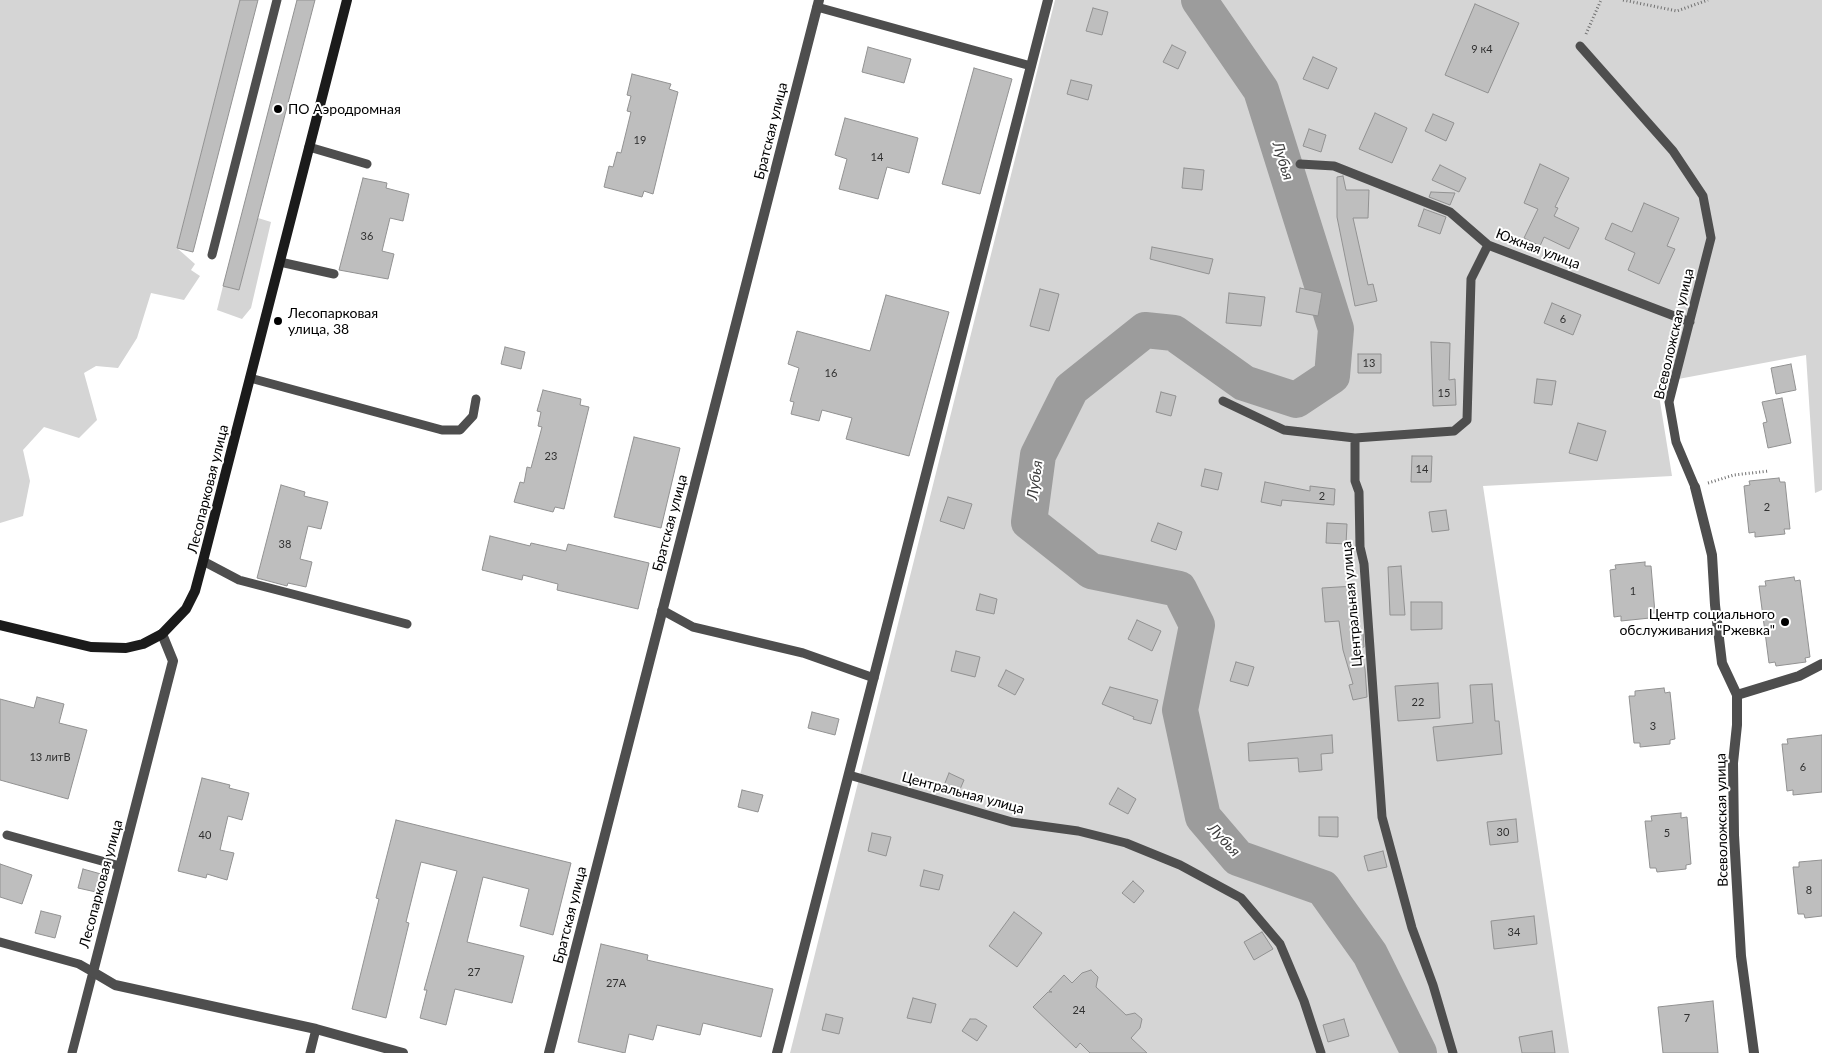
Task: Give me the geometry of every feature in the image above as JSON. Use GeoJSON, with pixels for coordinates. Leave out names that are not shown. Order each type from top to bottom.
{"type":"FeatureCollection","features":[{"type":"Feature","properties":{"kind":"street","name":"Лесопарковая улица"},"geometry":{"type":"LineString","coordinates":[[93,972],[173,662],[162,634],[186,610],[195,591],[347,0]]}},
{"type":"Feature","properties":{"kind":"street"},"geometry":{"type":"LineString","coordinates":[[778,1053],[1048,0]]}},
{"type":"Feature","properties":{"kind":"street","name":"Братская улица"},"geometry":{"type":"LineString","coordinates":[[549,1053],[818,4]]}},
{"type":"Feature","properties":{"kind":"street","name":"Всеволожская улица"},"geometry":{"type":"LineString","coordinates":[[1695,487],[1712,556],[1715,605],[1722,664],[1737,695],[1737,725],[1733,763],[1734,835],[1741,956],[1754,1053]]}},
{"type":"Feature","properties":{"kind":"street"},"geometry":{"type":"LineString","coordinates":[[0,625],[62,641],[111,648],[126,648],[143,644],[162,634]]}},
{"type":"Feature","properties":{"kind":"street"},"geometry":{"type":"LineString","coordinates":[[1737,695],[1799,676],[1822,664]]}},
{"type":"Feature","properties":{"kind":"street"},"geometry":{"type":"LineString","coordinates":[[93,972],[115,985],[316,1029],[403,1053]]}},
{"type":"Feature","properties":{"kind":"lane"},"geometry":{"type":"LineString","coordinates":[[212,255],[277,0]]}},
{"type":"Feature","properties":{"kind":"lane"},"geometry":{"type":"LineString","coordinates":[[818,4],[1031,66]]}},
{"type":"Feature","properties":{"kind":"lane","name":"Всеволожская улица"},"geometry":{"type":"LineString","coordinates":[[1580,46],[1673,151],[1703,196],[1711,238],[1669,402],[1676,442],[1695,487]]}},
{"type":"Feature","properties":{"kind":"lane"},"geometry":{"type":"LineString","coordinates":[[309,146],[367,164]]}},
{"type":"Feature","properties":{"kind":"lane","name":"Южная улица"},"geometry":{"type":"LineString","coordinates":[[1300,164],[1334,166],[1450,212],[1488,245],[1690,322]]}},
{"type":"Feature","properties":{"kind":"lane"},"geometry":{"type":"LineString","coordinates":[[1223,401],[1284,430],[1355,438],[1454,432],[1467,420],[1471,279],[1488,245]]}},
{"type":"Feature","properties":{"kind":"lane"},"geometry":{"type":"LineString","coordinates":[[280,262],[334,274]]}},
{"type":"Feature","properties":{"kind":"lane"},"geometry":{"type":"LineString","coordinates":[[250,378],[442,430],[460,430],[473,416],[476,399]]}},
{"type":"Feature","properties":{"kind":"lane","name":"Центральная улица"},"geometry":{"type":"LineString","coordinates":[[1355,438],[1355,481],[1359,492],[1360,546],[1364,564],[1382,817],[1412,928],[1453,1053]]}},
{"type":"Feature","properties":{"kind":"lane"},"geometry":{"type":"LineString","coordinates":[[203,561],[239,580],[407,624]]}},
{"type":"Feature","properties":{"kind":"lane"},"geometry":{"type":"LineString","coordinates":[[662,610],[693,627],[803,653],[874,678]]}},
{"type":"Feature","properties":{"kind":"lane","name":"Центральная улица"},"geometry":{"type":"LineString","coordinates":[[849,775],[1012,822],[1078,831],[1126,843],[1180,865],[1241,898],[1280,944],[1304,1001],[1321,1053]]}},
{"type":"Feature","properties":{"kind":"lane"},"geometry":{"type":"LineString","coordinates":[[7,835],[120,866]]}},
{"type":"Feature","properties":{"kind":"lane"},"geometry":{"type":"LineString","coordinates":[[0,942],[79,964],[93,972],[72,1053]]}},
{"type":"Feature","properties":{"kind":"lane"},"geometry":{"type":"LineString","coordinates":[[310,1053],[316,1029]]}},
{"type":"Feature","properties":{"kind":"path"},"geometry":{"type":"LineString","coordinates":[[1580,46],[1601,0]]}},
{"type":"Feature","properties":{"kind":"path"},"geometry":{"type":"LineString","coordinates":[[1623,0],[1677,11],[1708,0]]}},
{"type":"Feature","properties":{"kind":"path"},"geometry":{"type":"LineString","coordinates":[[1695,487],[1734,475],[1769,471]]}},
{"type":"Feature","properties":{"kind":"shaded area"},"geometry":{"type":"Polygon","coordinates":[[[0,0],[240,0],[177,248],[195,264],[191,270],[200,276],[184,300],[151,293],[137,338],[118,368],[96,366],[84,373],[97,420],[79,438],[44,427],[23,450],[30,481],[23,516],[0,523],[0,0]]]}},
{"type":"Feature","properties":{"kind":"shaded area"},"geometry":{"type":"Polygon","coordinates":[[[1055,0],[1822,0],[1822,490],[1815,493],[1806,355],[1657,383],[1672,476],[1483,486],[1569,1053],[790,1053],[1055,0]]]}},
{"type":"Feature","properties":{"kind":"shaded area"},"geometry":{"type":"Polygon","coordinates":[[[258,218],[271,222],[251,308],[242,319],[217,310],[223,286],[239,290],[258,218]]]}},
{"type":"Feature","properties":{"kind":"building"},"geometry":{"type":"Polygon","coordinates":[[[240,0],[258,0],[193,252],[177,248],[240,0]]]}},
{"type":"Feature","properties":{"kind":"building","name":"ПО Аэродромная"},"geometry":{"type":"Polygon","coordinates":[[[297,0],[315,0],[239,290],[223,286],[297,0]]]}},
{"type":"Feature","properties":{"kind":"building"},"geometry":{"type":"Polygon","coordinates":[[[1475,4],[1519,23],[1488,93],[1445,75],[1475,4]]]}},
{"type":"Feature","properties":{"kind":"building"},"geometry":{"type":"Polygon","coordinates":[[[1093,8],[1108,12],[1102,35],[1086,31],[1093,8]]]}},
{"type":"Feature","properties":{"kind":"building"},"geometry":{"type":"Polygon","coordinates":[[[1172,45],[1186,52],[1178,69],[1163,62],[1172,45]]]}},
{"type":"Feature","properties":{"kind":"building"},"geometry":{"type":"Polygon","coordinates":[[[868,47],[911,59],[904,83],[862,72],[868,47]]]}},
{"type":"Feature","properties":{"kind":"building"},"geometry":{"type":"Polygon","coordinates":[[[1313,57],[1337,68],[1328,89],[1303,79],[1313,57]]]}},
{"type":"Feature","properties":{"kind":"building"},"geometry":{"type":"Polygon","coordinates":[[[974,68],[1012,79],[980,194],[942,184],[974,68]]]}},
{"type":"Feature","properties":{"kind":"building"},"geometry":{"type":"Polygon","coordinates":[[[632,74],[671,84],[669,89],[678,92],[653,194],[644,191],[642,197],[604,187],[609,166],[613,167],[617,152],[621,153],[631,112],[627,111],[631,96],[627,95],[632,74]]]}},
{"type":"Feature","properties":{"kind":"building"},"geometry":{"type":"Polygon","coordinates":[[[1071,80],[1092,85],[1088,100],[1067,94],[1071,80]]]}},
{"type":"Feature","properties":{"kind":"building"},"geometry":{"type":"Polygon","coordinates":[[[1375,113],[1407,128],[1392,163],[1359,149],[1375,113]]]}},
{"type":"Feature","properties":{"kind":"building"},"geometry":{"type":"Polygon","coordinates":[[[1433,114],[1454,123],[1446,141],[1425,131],[1433,114]]]}},
{"type":"Feature","properties":{"kind":"building"},"geometry":{"type":"Polygon","coordinates":[[[845,118],[918,138],[909,173],[887,167],[878,199],[839,189],[847,159],[835,155],[845,118]]]}},
{"type":"Feature","properties":{"kind":"building"},"geometry":{"type":"Polygon","coordinates":[[[1309,129],[1326,135],[1321,152],[1303,146],[1309,129]]]}},
{"type":"Feature","properties":{"kind":"building"},"geometry":{"type":"Polygon","coordinates":[[[1540,164],[1569,178],[1555,207],[1558,208],[1554,216],[1579,228],[1569,249],[1544,237],[1540,246],[1524,238],[1538,209],[1524,203],[1540,164]]]}},
{"type":"Feature","properties":{"kind":"building"},"geometry":{"type":"Polygon","coordinates":[[[1440,165],[1466,178],[1459,192],[1432,180],[1440,165]]]}},
{"type":"Feature","properties":{"kind":"building"},"geometry":{"type":"Polygon","coordinates":[[[1184,168],[1204,170],[1202,190],[1182,188],[1184,168]]]}},
{"type":"Feature","properties":{"kind":"building"},"geometry":{"type":"Polygon","coordinates":[[[1343,176],[1346,190],[1369,190],[1368,218],[1353,218],[1368,285],[1373,284],[1377,301],[1355,306],[1337,217],[1337,177],[1343,176]]]}},
{"type":"Feature","properties":{"kind":"building"},"geometry":{"type":"Polygon","coordinates":[[[363,178],[387,183],[386,188],[409,194],[403,221],[390,218],[382,251],[394,254],[388,279],[339,270],[363,178]]]}},
{"type":"Feature","properties":{"kind":"building"},"geometry":{"type":"Polygon","coordinates":[[[1431,192],[1455,193],[1450,205],[1429,197],[1431,192]]]}},
{"type":"Feature","properties":{"kind":"building"},"geometry":{"type":"Polygon","coordinates":[[[1644,203],[1679,218],[1667,246],[1675,249],[1659,284],[1628,270],[1635,253],[1605,239],[1612,223],[1632,232],[1644,203]]]}},
{"type":"Feature","properties":{"kind":"building"},"geometry":{"type":"Polygon","coordinates":[[[1424,209],[1446,217],[1440,234],[1418,226],[1424,209]]]}},
{"type":"Feature","properties":{"kind":"building"},"geometry":{"type":"Polygon","coordinates":[[[1152,247],[1213,259],[1209,274],[1150,259],[1152,247]]]}},
{"type":"Feature","properties":{"kind":"building"},"geometry":{"type":"Polygon","coordinates":[[[1300,288],[1322,293],[1318,316],[1296,312],[1300,288]]]}},
{"type":"Feature","properties":{"kind":"building"},"geometry":{"type":"Polygon","coordinates":[[[1040,289],[1059,294],[1049,331],[1030,326],[1040,289]]]}},
{"type":"Feature","properties":{"kind":"building"},"geometry":{"type":"Polygon","coordinates":[[[1229,293],[1265,297],[1261,326],[1226,323],[1229,293]]]}},
{"type":"Feature","properties":{"kind":"building"},"geometry":{"type":"Polygon","coordinates":[[[886,295],[949,312],[909,456],[846,439],[852,418],[822,410],[819,421],[791,414],[794,402],[790,401],[799,368],[788,364],[797,331],[870,351],[886,295]]]}},
{"type":"Feature","properties":{"kind":"building"},"geometry":{"type":"Polygon","coordinates":[[[1552,303],[1581,315],[1573,335],[1544,323],[1552,303]]]}},
{"type":"Feature","properties":{"kind":"building"},"geometry":{"type":"Polygon","coordinates":[[[1431,342],[1450,343],[1449,380],[1455,379],[1456,405],[1433,406],[1431,342]]]}},
{"type":"Feature","properties":{"kind":"building"},"geometry":{"type":"Polygon","coordinates":[[[505,347],[525,352],[521,369],[501,364],[505,347]]]}},
{"type":"Feature","properties":{"kind":"building"},"geometry":{"type":"Polygon","coordinates":[[[1358,354],[1381,354],[1381,373],[1358,373],[1358,354]]]}},
{"type":"Feature","properties":{"kind":"building"},"geometry":{"type":"Polygon","coordinates":[[[1791,364],[1796,390],[1776,394],[1771,368],[1791,364]]]}},
{"type":"Feature","properties":{"kind":"building"},"geometry":{"type":"Polygon","coordinates":[[[1537,379],[1556,381],[1552,405],[1534,403],[1537,379]]]}},
{"type":"Feature","properties":{"kind":"building"},"geometry":{"type":"Polygon","coordinates":[[[543,390],[581,399],[580,405],[589,407],[564,509],[555,507],[553,512],[514,502],[520,482],[524,483],[527,467],[531,468],[542,427],[538,426],[541,412],[537,411],[543,390]]]}},
{"type":"Feature","properties":{"kind":"building"},"geometry":{"type":"Polygon","coordinates":[[[1161,392],[1176,396],[1171,416],[1156,412],[1161,392]]]}},
{"type":"Feature","properties":{"kind":"building"},"geometry":{"type":"Polygon","coordinates":[[[1782,398],[1791,443],[1768,448],[1763,423],[1767,422],[1762,402],[1782,398]]]}},
{"type":"Feature","properties":{"kind":"building"},"geometry":{"type":"Polygon","coordinates":[[[1578,423],[1606,431],[1597,461],[1569,453],[1578,423]]]}},
{"type":"Feature","properties":{"kind":"building"},"geometry":{"type":"Polygon","coordinates":[[[634,437],[680,448],[661,528],[614,517],[634,437]]]}},
{"type":"Feature","properties":{"kind":"building"},"geometry":{"type":"Polygon","coordinates":[[[1412,456],[1432,456],[1431,482],[1411,482],[1412,456]]]}},
{"type":"Feature","properties":{"kind":"building"},"geometry":{"type":"Polygon","coordinates":[[[1205,469],[1222,473],[1218,490],[1201,486],[1205,469]]]}},
{"type":"Feature","properties":{"kind":"building"},"geometry":{"type":"Polygon","coordinates":[[[1779,478],[1780,482],[1785,482],[1790,529],[1784,529],[1785,534],[1755,537],[1755,532],[1749,533],[1744,486],[1750,485],[1749,481],[1779,478]]]}},
{"type":"Feature","properties":{"kind":"building"},"geometry":{"type":"Polygon","coordinates":[[[1265,482],[1310,491],[1310,486],[1335,489],[1334,505],[1282,500],[1281,506],[1261,502],[1265,482]]]}},
{"type":"Feature","properties":{"kind":"building"},"geometry":{"type":"Polygon","coordinates":[[[281,485],[305,492],[304,496],[328,502],[321,529],[308,526],[300,559],[312,562],[306,587],[288,583],[287,586],[257,578],[281,485]]]}},
{"type":"Feature","properties":{"kind":"building"},"geometry":{"type":"Polygon","coordinates":[[[948,497],[972,504],[964,529],[940,521],[948,497]]]}},
{"type":"Feature","properties":{"kind":"building"},"geometry":{"type":"Polygon","coordinates":[[[1446,510],[1449,530],[1432,532],[1429,512],[1446,510]]]}},
{"type":"Feature","properties":{"kind":"building"},"geometry":{"type":"Polygon","coordinates":[[[1158,523],[1182,532],[1176,550],[1151,541],[1158,523]]]}},
{"type":"Feature","properties":{"kind":"building"},"geometry":{"type":"Polygon","coordinates":[[[1327,523],[1347,524],[1346,544],[1326,543],[1327,523]]]}},
{"type":"Feature","properties":{"kind":"building"},"geometry":{"type":"Polygon","coordinates":[[[490,536],[530,546],[531,543],[566,551],[568,544],[649,563],[638,609],[557,590],[558,584],[523,575],[522,580],[482,570],[490,536]]]}},
{"type":"Feature","properties":{"kind":"building"},"geometry":{"type":"Polygon","coordinates":[[[1645,562],[1645,566],[1651,566],[1655,613],[1650,613],[1650,618],[1621,621],[1621,616],[1614,617],[1610,570],[1616,569],[1615,565],[1645,562]]]}},
{"type":"Feature","properties":{"kind":"building"},"geometry":{"type":"Polygon","coordinates":[[[1401,566],[1405,615],[1390,615],[1388,567],[1401,566]]]}},
{"type":"Feature","properties":{"kind":"building","name":"Центр социального обслуживания \"Ржевка\""},"geometry":{"type":"Polygon","coordinates":[[[1794,577],[1795,581],[1800,580],[1810,657],[1805,658],[1806,662],[1776,666],[1775,662],[1769,663],[1759,586],[1766,586],[1765,581],[1794,577]]]}},
{"type":"Feature","properties":{"kind":"building"},"geometry":{"type":"Polygon","coordinates":[[[1355,586],[1359,632],[1363,631],[1364,647],[1360,648],[1365,669],[1367,697],[1353,700],[1349,685],[1353,684],[1343,650],[1339,621],[1325,622],[1322,588],[1355,586]]]}},
{"type":"Feature","properties":{"kind":"building"},"geometry":{"type":"Polygon","coordinates":[[[980,594],[997,599],[994,614],[976,610],[980,594]]]}},
{"type":"Feature","properties":{"kind":"building"},"geometry":{"type":"Polygon","coordinates":[[[1411,602],[1442,602],[1442,629],[1411,630],[1411,602]]]}},
{"type":"Feature","properties":{"kind":"building"},"geometry":{"type":"Polygon","coordinates":[[[1137,620],[1161,631],[1152,651],[1128,639],[1137,620]]]}},
{"type":"Feature","properties":{"kind":"building"},"geometry":{"type":"Polygon","coordinates":[[[956,651],[980,657],[975,677],[951,671],[956,651]]]}},
{"type":"Feature","properties":{"kind":"building"},"geometry":{"type":"Polygon","coordinates":[[[1236,662],[1254,667],[1248,686],[1230,681],[1236,662]]]}},
{"type":"Feature","properties":{"kind":"building"},"geometry":{"type":"Polygon","coordinates":[[[1006,670],[1024,679],[1015,695],[998,686],[1006,670]]]}},
{"type":"Feature","properties":{"kind":"building"},"geometry":{"type":"Polygon","coordinates":[[[1438,683],[1440,718],[1398,721],[1395,686],[1438,683]]]}},
{"type":"Feature","properties":{"kind":"building"},"geometry":{"type":"Polygon","coordinates":[[[1492,684],[1495,721],[1499,721],[1502,754],[1437,761],[1433,727],[1473,723],[1470,685],[1492,684]]]}},
{"type":"Feature","properties":{"kind":"building"},"geometry":{"type":"Polygon","coordinates":[[[1110,687],[1158,700],[1151,724],[1133,719],[1134,717],[1102,704],[1110,687]]]}},
{"type":"Feature","properties":{"kind":"building"},"geometry":{"type":"Polygon","coordinates":[[[1664,688],[1665,693],[1670,692],[1675,739],[1670,740],[1670,744],[1640,747],[1640,743],[1634,743],[1629,696],[1635,696],[1635,691],[1664,688]]]}},
{"type":"Feature","properties":{"kind":"building"},"geometry":{"type":"Polygon","coordinates":[[[37,697],[64,704],[59,723],[87,730],[68,799],[0,780],[0,699],[34,708],[37,697]]]}},
{"type":"Feature","properties":{"kind":"building"},"geometry":{"type":"Polygon","coordinates":[[[812,712],[839,719],[835,735],[808,728],[812,712]]]}},
{"type":"Feature","properties":{"kind":"building"},"geometry":{"type":"Polygon","coordinates":[[[1332,735],[1333,753],[1321,754],[1322,770],[1299,772],[1298,758],[1249,761],[1248,743],[1332,735]]]}},
{"type":"Feature","properties":{"kind":"building"},"geometry":{"type":"Polygon","coordinates":[[[1822,735],[1822,792],[1793,795],[1793,790],[1787,791],[1782,744],[1788,744],[1787,739],[1822,735]]]}},
{"type":"Feature","properties":{"kind":"building"},"geometry":{"type":"Polygon","coordinates":[[[949,773],[964,780],[958,794],[943,788],[949,773]]]}},
{"type":"Feature","properties":{"kind":"building"},"geometry":{"type":"Polygon","coordinates":[[[202,778],[230,785],[229,788],[249,793],[242,820],[228,816],[220,850],[234,853],[227,880],[207,874],[206,878],[178,871],[202,778]]]}},
{"type":"Feature","properties":{"kind":"building"},"geometry":{"type":"Polygon","coordinates":[[[1118,788],[1136,799],[1128,814],[1109,804],[1118,788]]]}},
{"type":"Feature","properties":{"kind":"building"},"geometry":{"type":"Polygon","coordinates":[[[742,790],[763,795],[758,812],[738,807],[742,790]]]}},
{"type":"Feature","properties":{"kind":"building"},"geometry":{"type":"Polygon","coordinates":[[[1681,813],[1681,818],[1687,817],[1691,864],[1686,865],[1686,869],[1657,872],[1656,868],[1650,868],[1645,821],[1652,821],[1651,816],[1681,813]]]}},
{"type":"Feature","properties":{"kind":"building"},"geometry":{"type":"Polygon","coordinates":[[[1319,817],[1338,817],[1338,837],[1319,836],[1319,817]]]}},
{"type":"Feature","properties":{"kind":"building"},"geometry":{"type":"Polygon","coordinates":[[[1516,819],[1518,842],[1490,845],[1487,822],[1516,819]]]}},
{"type":"Feature","properties":{"kind":"building"},"geometry":{"type":"Polygon","coordinates":[[[396,820],[571,863],[553,935],[520,926],[529,889],[483,877],[467,942],[524,956],[512,1003],[455,989],[446,1025],[420,1018],[427,990],[424,990],[457,871],[421,862],[406,922],[409,923],[386,1018],[352,1009],[379,899],[376,898],[396,820]]]}},
{"type":"Feature","properties":{"kind":"building"},"geometry":{"type":"Polygon","coordinates":[[[872,833],[891,837],[886,856],[868,851],[872,833]]]}},
{"type":"Feature","properties":{"kind":"building"},"geometry":{"type":"Polygon","coordinates":[[[1383,851],[1387,867],[1368,871],[1364,856],[1383,851]]]}},
{"type":"Feature","properties":{"kind":"building"},"geometry":{"type":"Polygon","coordinates":[[[1822,860],[1822,916],[1805,918],[1804,914],[1798,914],[1793,867],[1799,867],[1799,862],[1822,860]]]}},
{"type":"Feature","properties":{"kind":"building"},"geometry":{"type":"Polygon","coordinates":[[[0,864],[32,875],[22,904],[0,897],[0,864]]]}},
{"type":"Feature","properties":{"kind":"building"},"geometry":{"type":"Polygon","coordinates":[[[83,869],[101,874],[96,892],[78,888],[83,869]]]}},
{"type":"Feature","properties":{"kind":"building"},"geometry":{"type":"Polygon","coordinates":[[[924,870],[943,875],[939,890],[920,886],[924,870]]]}},
{"type":"Feature","properties":{"kind":"building"},"geometry":{"type":"Polygon","coordinates":[[[1133,881],[1144,891],[1134,903],[1122,893],[1133,881]]]}},
{"type":"Feature","properties":{"kind":"building"},"geometry":{"type":"Polygon","coordinates":[[[41,911],[61,916],[55,938],[35,933],[41,911]]]}},
{"type":"Feature","properties":{"kind":"building"},"geometry":{"type":"Polygon","coordinates":[[[1014,912],[1042,933],[1017,967],[989,946],[1014,912]]]}},
{"type":"Feature","properties":{"kind":"building"},"geometry":{"type":"Polygon","coordinates":[[[1534,916],[1537,944],[1494,949],[1491,921],[1534,916]]]}},
{"type":"Feature","properties":{"kind":"building"},"geometry":{"type":"Polygon","coordinates":[[[1262,932],[1273,949],[1254,960],[1244,942],[1262,932]]]}},
{"type":"Feature","properties":{"kind":"building"},"geometry":{"type":"Polygon","coordinates":[[[601,944],[648,955],[647,960],[773,989],[761,1037],[703,1023],[700,1035],[657,1025],[653,1040],[629,1034],[625,1053],[578,1042],[601,944]]]}},
{"type":"Feature","properties":{"kind":"building"},"geometry":{"type":"Polygon","coordinates":[[[1091,970],[1098,977],[1096,987],[1126,1015],[1135,1013],[1142,1019],[1140,1028],[1131,1038],[1147,1053],[1090,1053],[1080,1043],[1076,1048],[1033,1007],[1048,992],[1052,992],[1049,991],[1064,975],[1072,983],[1082,973],[1091,970]]]}},
{"type":"Feature","properties":{"kind":"building"},"geometry":{"type":"Polygon","coordinates":[[[913,998],[936,1004],[931,1023],[907,1018],[913,998]]]}},
{"type":"Feature","properties":{"kind":"building"},"geometry":{"type":"Polygon","coordinates":[[[1713,1001],[1718,1053],[1663,1053],[1658,1007],[1713,1001]]]}},
{"type":"Feature","properties":{"kind":"building"},"geometry":{"type":"Polygon","coordinates":[[[826,1014],[843,1018],[839,1034],[822,1030],[826,1014]]]}},
{"type":"Feature","properties":{"kind":"building"},"geometry":{"type":"Polygon","coordinates":[[[970,1019],[976,1019],[987,1026],[977,1041],[962,1031],[970,1019]]]}},
{"type":"Feature","properties":{"kind":"building"},"geometry":{"type":"Polygon","coordinates":[[[1344,1019],[1349,1036],[1328,1042],[1323,1025],[1344,1019]]]}},
{"type":"Feature","properties":{"kind":"building"},"geometry":{"type":"Polygon","coordinates":[[[1552,1031],[1555,1053],[1522,1053],[1519,1037],[1552,1031]]]}},
{"type":"Feature","properties":{"kind":"waterway","name":"Лубья"},"geometry":{"type":"LineString","coordinates":[[1199,0],[1261,90],[1336,329],[1332,376],[1296,400],[1244,383],[1174,333],[1145,330],[1071,389],[1038,455],[1029,522],[1091,571],[1179,589],[1197,625],[1180,710],[1203,817],[1238,858],[1323,888],[1370,954],[1419,1053]]}},
{"type":"Feature","properties":{"kind":"place","name":"ПО Аэродромная"},"geometry":{"type":"Point","coordinates":[278,109]}},
{"type":"Feature","properties":{"kind":"place","name":"Лесопарковая улица, 38"},"geometry":{"type":"Point","coordinates":[278,321]}},
{"type":"Feature","properties":{"kind":"place","name":"Центр социального обслуживания \"Ржевка\""},"geometry":{"type":"Point","coordinates":[1785,622]}}]}
